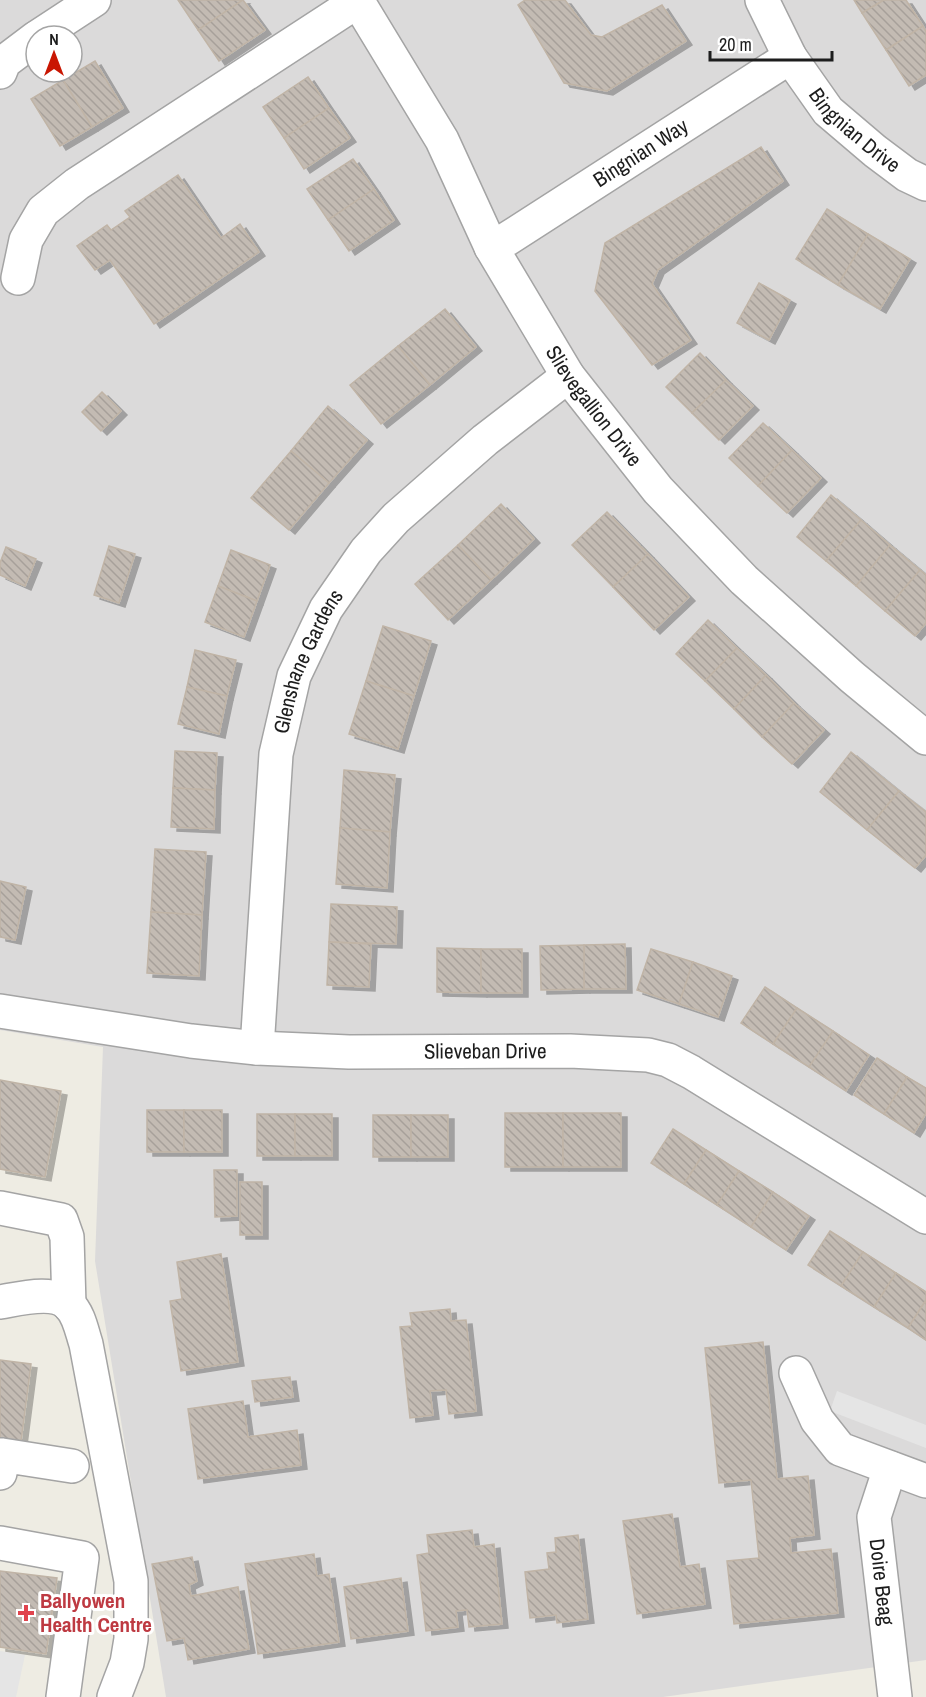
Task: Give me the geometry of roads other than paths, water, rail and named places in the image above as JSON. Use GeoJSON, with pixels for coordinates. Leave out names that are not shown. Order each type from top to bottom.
{"type":"FeatureCollection","features":[{"type":"Feature","properties":{"kind":"street"},"geometry":{"type":"LineString","coordinates":[[57,24],[94,0]]}},
{"type":"Feature","properties":{"kind":"street","name":"Bingnian Drive"},"geometry":{"type":"LineString","coordinates":[[762,0],[790,57],[828,111],[874,151],[926,184]]}},
{"type":"Feature","properties":{"kind":"street"},"geometry":{"type":"LineString","coordinates":[[18,279],[27,240],[44,211],[77,184],[358,1]]}},
{"type":"Feature","properties":{"kind":"street","name":"Slievegallion Drive"},"geometry":{"type":"LineString","coordinates":[[358,1],[442,140],[491,247],[568,376],[658,490],[744,580],[852,677],[926,738]]}},
{"type":"Feature","properties":{"kind":"street"},"geometry":{"type":"LineString","coordinates":[[0,72],[4,62],[24,47]]}},
{"type":"Feature","properties":{"kind":"street","name":"Bingnian Way"},"geometry":{"type":"LineString","coordinates":[[491,247],[507,239],[790,57]]}},
{"type":"Feature","properties":{"kind":"street","name":"Glenshane Gardens"},"geometry":{"type":"LineString","coordinates":[[257,1048],[276,753],[294,676],[326,609],[366,551],[396,518],[485,440],[568,376]]}},
{"type":"Feature","properties":{"kind":"street","name":"Slieveban Drive"},"geometry":{"type":"LineString","coordinates":[[0,1011],[191,1041],[257,1048],[350,1052],[570,1051],[648,1055],[668,1060],[691,1072],[926,1217]]}},
{"type":"Feature","properties":{"kind":"street"},"geometry":{"type":"LineString","coordinates":[[0,1208],[61,1220],[67,1237],[69,1305]]}},
{"type":"Feature","properties":{"kind":"street"},"geometry":{"type":"LineString","coordinates":[[0,1302],[31,1296],[60,1299],[69,1305],[79,1322],[86,1344],[131,1581],[131,1639],[127,1664],[114,1697]]}},
{"type":"Feature","properties":{"kind":"street"},"geometry":{"type":"LineString","coordinates":[[796,1373],[817,1420],[840,1449],[926,1481]]}},
{"type":"Feature","properties":{"kind":"street"},"geometry":{"type":"LineString","coordinates":[[0,1473],[2,1455],[72,1466]]}},
{"type":"Feature","properties":{"kind":"street","name":"Doire Beag"},"geometry":{"type":"LineString","coordinates":[[890,1468],[874,1517],[895,1697]]}},
{"type":"Feature","properties":{"kind":"street"},"geometry":{"type":"LineString","coordinates":[[0,1544],[82,1558],[63,1697]]}},
{"type":"Feature","properties":{"kind":"place","name":"Ballyowen Health Centre"},"geometry":{"type":"Point","coordinates":[26,1613]}}]}
